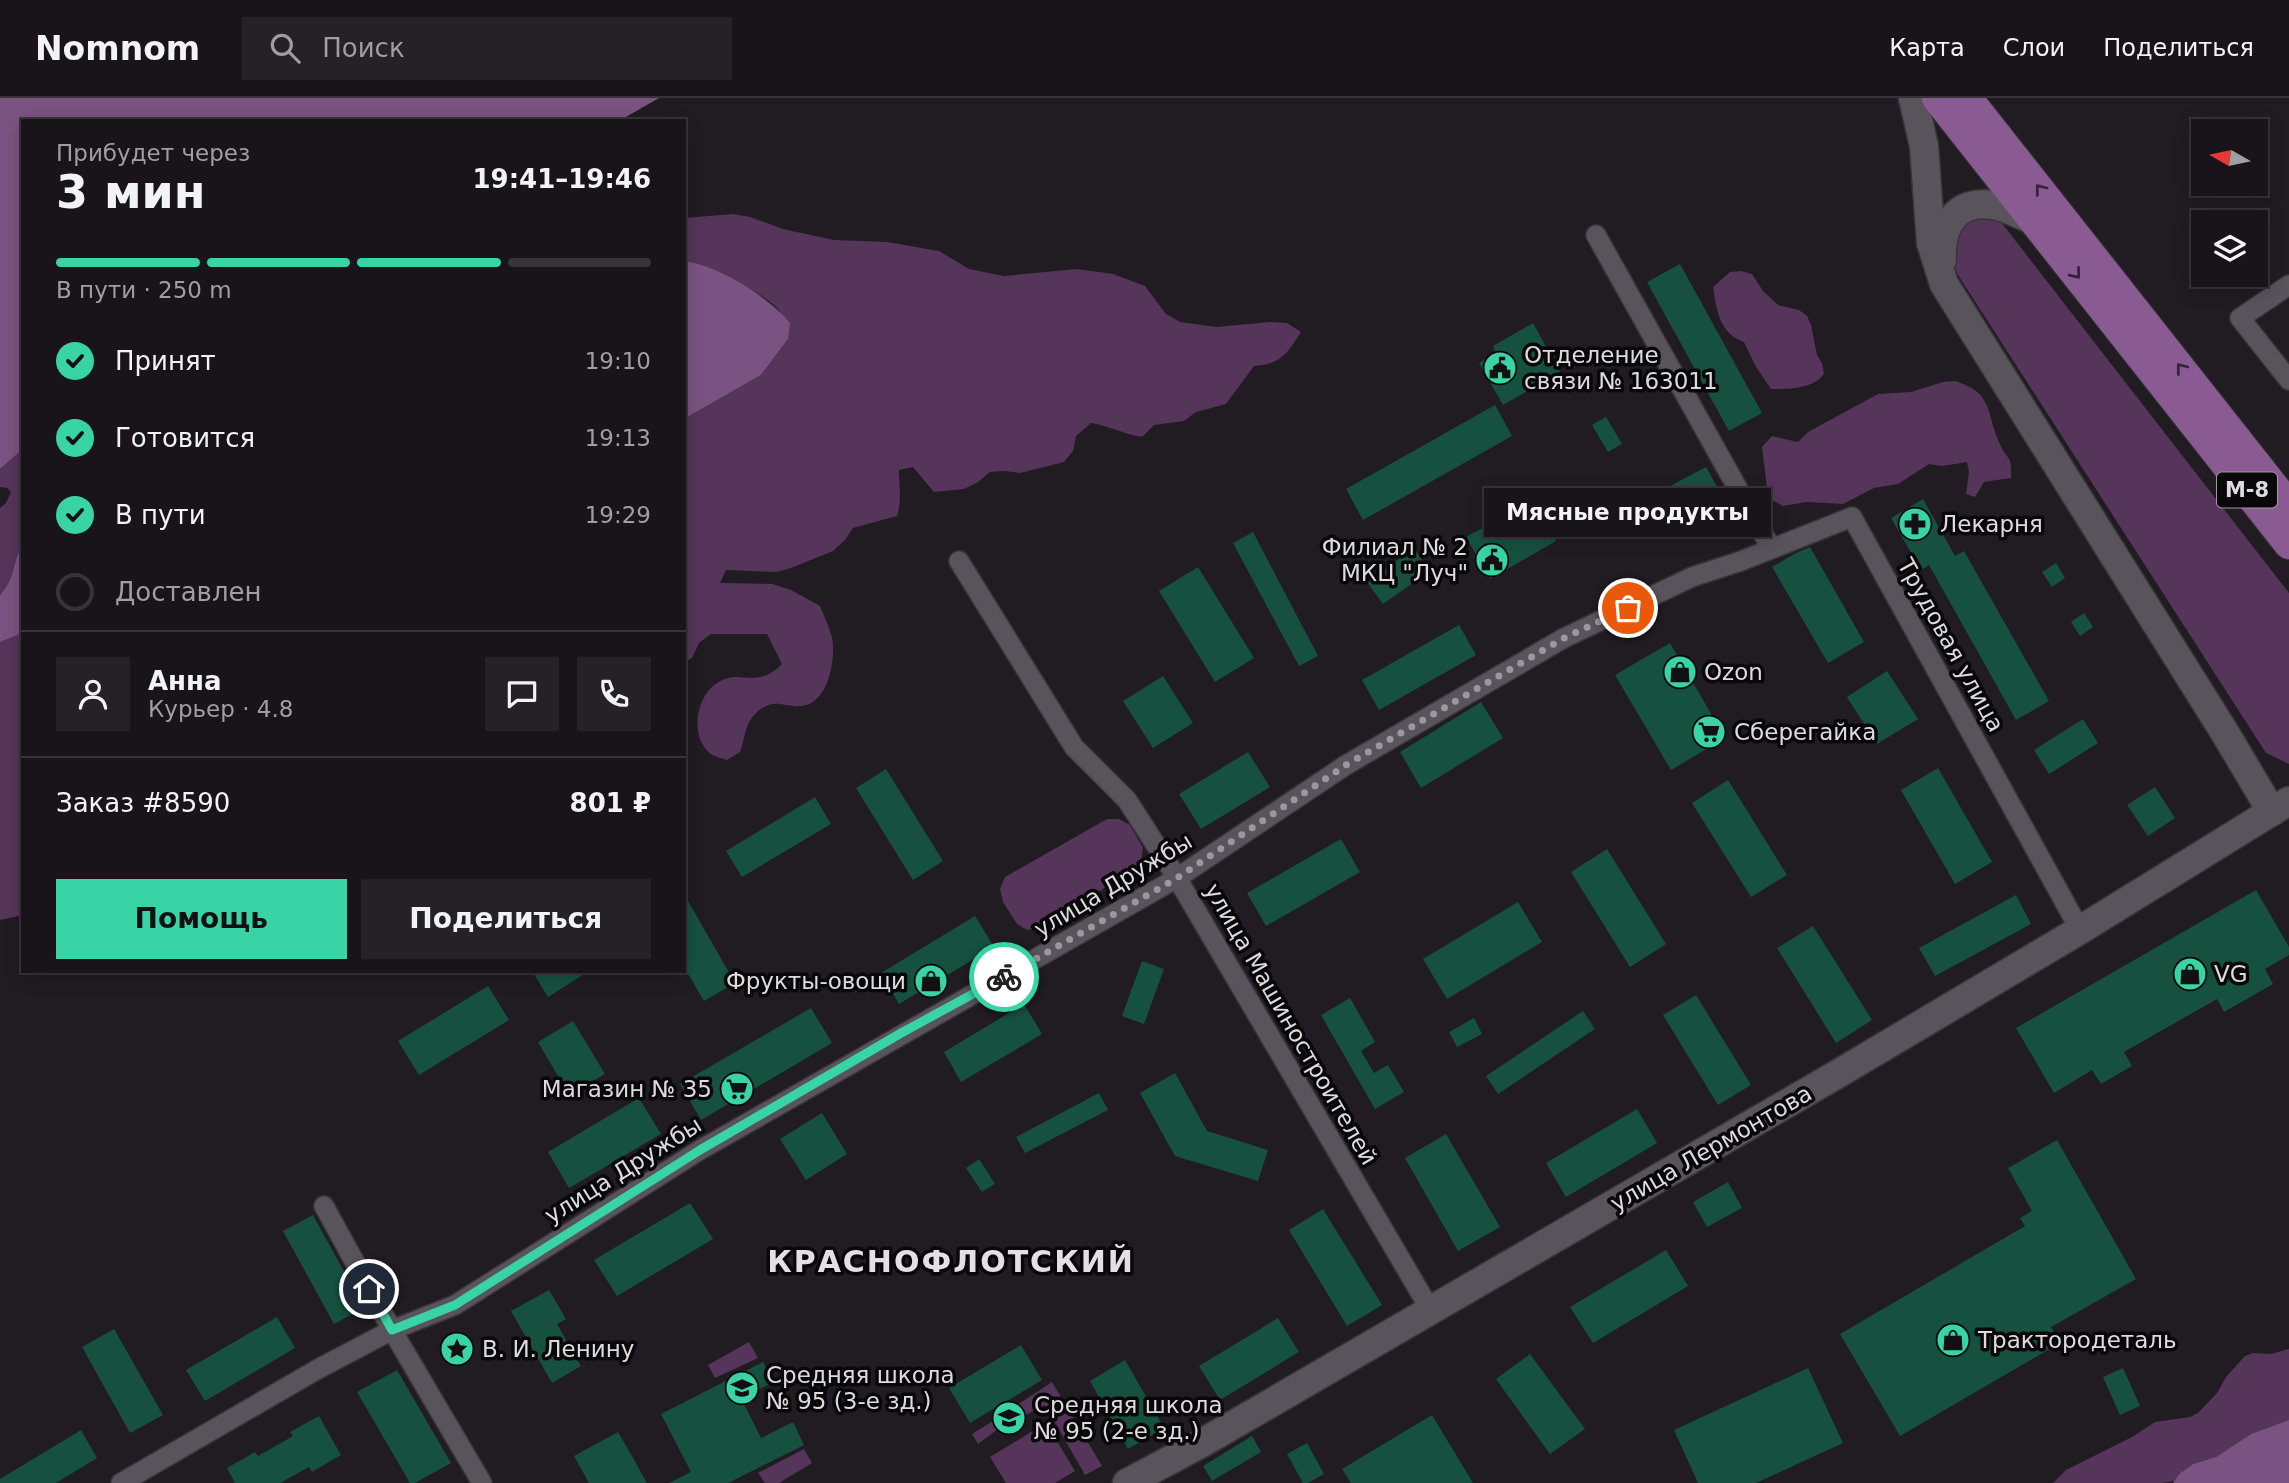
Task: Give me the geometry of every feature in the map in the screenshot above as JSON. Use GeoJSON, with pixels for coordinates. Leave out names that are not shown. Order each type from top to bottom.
{"type":"FeatureCollection","features":[{"type":"Feature","properties":{"kind":"main road"},"geometry":{"type":"LineString","coordinates":[[1937,98],[2033,220],[2215,428]]}},
{"type":"Feature","properties":{"kind":"main road"},"geometry":{"type":"LineString","coordinates":[[1967,98],[2215,428]]}},
{"type":"Feature","properties":{"kind":"main road","name":"М-8"},"geometry":{"type":"LineString","coordinates":[[2215,428],[2289,506]]}},
{"type":"Feature","properties":{"kind":"main road","name":"М-8"},"geometry":{"type":"LineString","coordinates":[[2215,428],[2289,544]]}},
{"type":"Feature","properties":{"kind":"street"},"geometry":{"type":"LineString","coordinates":[[1913,98],[1924,146],[1931,243],[1944,284],[2225,733],[2281,806]]}},
{"type":"Feature","properties":{"kind":"street"},"geometry":{"type":"LineString","coordinates":[[1944,284],[1942,251],[1947,227],[1957,212],[1974,204],[1994,205],[2033,220]]}},
{"type":"Feature","properties":{"kind":"street"},"geometry":{"type":"LineString","coordinates":[[1596,235],[1771,548]]}},
{"type":"Feature","properties":{"kind":"street"},"geometry":{"type":"LineString","coordinates":[[2289,285],[2240,318],[2289,380]]}},
{"type":"Feature","properties":{"kind":"street","name":"Трудовая улица"},"geometry":{"type":"LineString","coordinates":[[1771,548],[1852,517],[2080,930]]}},
{"type":"Feature","properties":{"kind":"street","name":"улица Дружбы"},"geometry":{"type":"LineString","coordinates":[[121,1483],[318,1369],[392,1330],[455,1305],[700,1150],[1177,878],[1346,765],[1564,638],[1692,577],[1771,548]]}},
{"type":"Feature","properties":{"kind":"street","name":"улица Машиностроителей"},"geometry":{"type":"LineString","coordinates":[[959,561],[1074,747],[1127,800],[1177,878],[1431,1311]]}},
{"type":"Feature","properties":{"kind":"street","name":"улица Лермонтова"},"geometry":{"type":"LineString","coordinates":[[1127,1483],[1202,1443],[1431,1311],[2080,930],[2281,806]]}},
{"type":"Feature","properties":{"kind":"street"},"geometry":{"type":"LineString","coordinates":[[324,1206],[392,1330],[482,1483]]}},
{"type":"Feature","properties":{"kind":"shaded area"},"geometry":{"type":"Polygon","coordinates":[[[0,98],[659,98],[622,119],[21,119],[21,451],[0,469],[0,98]]]}},
{"type":"Feature","properties":{"kind":"shaded area"},"geometry":{"type":"Polygon","coordinates":[[[733,214],[834,240],[887,242],[939,251],[969,269],[1004,276],[1076,269],[1113,274],[1145,286],[1166,314],[1180,322],[1216,327],[1287,323],[1301,332],[1292,346],[1277,360],[1254,366],[1226,404],[1196,412],[1184,421],[1154,425],[1142,437],[1091,423],[1076,436],[1073,451],[1064,462],[1020,473],[990,472],[964,489],[934,492],[913,467],[899,470],[900,499],[897,516],[853,528],[833,551],[791,568],[776,572],[726,570],[720,583],[772,584],[791,590],[820,606],[831,633],[833,646],[829,678],[819,697],[802,706],[774,704],[763,708],[750,721],[740,752],[727,760],[711,754],[700,738],[698,717],[704,697],[717,683],[726,679],[764,676],[782,664],[767,634],[711,634],[699,643],[692,658],[686,662],[686,418],[761,375],[788,339],[783,318],[774,305],[721,274],[686,261],[686,218],[733,214]]]}},
{"type":"Feature","properties":{"kind":"shaded area"},"geometry":{"type":"Polygon","coordinates":[[[1986,215],[2001,222],[2289,593],[2289,764],[2266,753],[1958,275],[1948,254],[1960,224],[1986,215]]]}},
{"type":"Feature","properties":{"kind":"shaded area"},"geometry":{"type":"Polygon","coordinates":[[[686,261],[712,269],[742,284],[769,303],[790,323],[788,339],[761,375],[686,418],[686,261]]]}},
{"type":"Feature","properties":{"kind":"shaded area"},"geometry":{"type":"Polygon","coordinates":[[[1730,272],[1752,274],[1763,291],[1778,305],[1799,310],[1807,316],[1824,374],[1814,383],[1771,389],[1744,342],[1724,327],[1713,287],[1730,272]]]}},
{"type":"Feature","properties":{"kind":"shaded area"},"geometry":{"type":"Polygon","coordinates":[[[1955,381],[1968,386],[1983,398],[1999,442],[2010,460],[2011,478],[1984,482],[1975,497],[1966,494],[1969,472],[1967,462],[1942,466],[1929,464],[1898,484],[1874,488],[1843,504],[1806,502],[1783,506],[1772,500],[1767,488],[1762,447],[1772,436],[1798,442],[1808,432],[1878,394],[1911,392],[1955,381]]]}},
{"type":"Feature","properties":{"kind":"shaded area"},"geometry":{"type":"Polygon","coordinates":[[[21,451],[21,548],[12,576],[0,595],[0,508],[6,503],[11,492],[0,487],[0,469],[21,451]]]}},
{"type":"Feature","properties":{"kind":"shaded area"},"geometry":{"type":"Polygon","coordinates":[[[21,548],[21,634],[0,642],[0,595],[12,576],[21,548]]]}},
{"type":"Feature","properties":{"kind":"shaded area"},"geometry":{"type":"Polygon","coordinates":[[[21,634],[21,915],[0,920],[0,642],[21,634]]]}},
{"type":"Feature","properties":{"kind":"shaded area"},"geometry":{"type":"Polygon","coordinates":[[[1107,819],[1119,819],[1130,825],[1143,848],[1141,860],[1134,870],[1039,928],[1027,930],[1017,924],[1003,902],[1000,889],[1005,877],[1107,819]]]}},
{"type":"Feature","properties":{"kind":"shaded area"},"geometry":{"type":"Polygon","coordinates":[[[749,1342],[758,1358],[715,1378],[708,1365],[749,1342]]]}},
{"type":"Feature","properties":{"kind":"shaded area"},"geometry":{"type":"Polygon","coordinates":[[[2289,1349],[2289,1420],[2251,1434],[2216,1457],[2193,1464],[2179,1474],[2175,1481],[2053,1483],[2066,1470],[2132,1437],[2155,1422],[2190,1417],[2198,1413],[2245,1356],[2253,1353],[2271,1354],[2289,1349]]]}},
{"type":"Feature","properties":{"kind":"shaded area"},"geometry":{"type":"Polygon","coordinates":[[[1052,1382],[1102,1466],[1085,1475],[1045,1405],[1014,1421],[1008,1411],[1052,1382]]]}},
{"type":"Feature","properties":{"kind":"shaded area"},"geometry":{"type":"Polygon","coordinates":[[[1001,1416],[1006,1423],[978,1444],[972,1434],[1001,1416]]]}},
{"type":"Feature","properties":{"kind":"shaded area"},"geometry":{"type":"Polygon","coordinates":[[[2289,1420],[2289,1483],[2173,1483],[2179,1474],[2193,1464],[2216,1457],[2251,1434],[2289,1420]]]}},
{"type":"Feature","properties":{"kind":"shaded area"},"geometry":{"type":"Polygon","coordinates":[[[1046,1423],[1075,1471],[1055,1483],[1006,1483],[990,1457],[1046,1423]]]}},
{"type":"Feature","properties":{"kind":"shaded area"},"geometry":{"type":"Polygon","coordinates":[[[804,1449],[812,1463],[779,1483],[765,1483],[758,1473],[804,1449]]]}},
{"type":"Feature","properties":{"kind":"building"},"geometry":{"type":"Polygon","coordinates":[[[1680,264],[1762,413],[1729,431],[1647,282],[1680,264]]]}},
{"type":"Feature","properties":{"kind":"building"},"geometry":{"type":"Polygon","coordinates":[[[1533,323],[1560,372],[1503,405],[1479,363],[1496,353],[1493,346],[1533,323]]]}},
{"type":"Feature","properties":{"kind":"building"},"geometry":{"type":"Polygon","coordinates":[[[1495,405],[1512,436],[1363,520],[1346,489],[1495,405]]]}},
{"type":"Feature","properties":{"kind":"building"},"geometry":{"type":"Polygon","coordinates":[[[1606,417],[1622,444],[1608,452],[1592,425],[1606,417]]]}},
{"type":"Feature","properties":{"kind":"building"},"geometry":{"type":"Polygon","coordinates":[[[1706,467],[1719,490],[1641,531],[1629,508],[1706,467]]]}},
{"type":"Feature","properties":{"kind":"building"},"geometry":{"type":"Polygon","coordinates":[[[1923,499],[1955,556],[1964,551],[2049,701],[2016,720],[1929,565],[1921,570],[1891,518],[1923,499]]]}},
{"type":"Feature","properties":{"kind":"building"},"geometry":{"type":"Polygon","coordinates":[[[1533,500],[1556,541],[1490,579],[1466,537],[1533,500]]]}},
{"type":"Feature","properties":{"kind":"building"},"geometry":{"type":"Polygon","coordinates":[[[1253,532],[1318,656],[1299,666],[1233,543],[1253,532]]]}},
{"type":"Feature","properties":{"kind":"building"},"geometry":{"type":"Polygon","coordinates":[[[1810,547],[1864,642],[1828,663],[1772,567],[1810,547]]]}},
{"type":"Feature","properties":{"kind":"building"},"geometry":{"type":"Polygon","coordinates":[[[1414,548],[1430,571],[1383,604],[1367,582],[1414,548]]]}},
{"type":"Feature","properties":{"kind":"building"},"geometry":{"type":"Polygon","coordinates":[[[2056,563],[2065,578],[2052,587],[2042,572],[2056,563]]]}},
{"type":"Feature","properties":{"kind":"building"},"geometry":{"type":"Polygon","coordinates":[[[1198,567],[1254,658],[1215,682],[1159,591],[1198,567]]]}},
{"type":"Feature","properties":{"kind":"building"},"geometry":{"type":"Polygon","coordinates":[[[2084,613],[2093,627],[2080,636],[2071,622],[2084,613]]]}},
{"type":"Feature","properties":{"kind":"building"},"geometry":{"type":"Polygon","coordinates":[[[1459,625],[1476,655],[1379,710],[1362,680],[1459,625]]]}},
{"type":"Feature","properties":{"kind":"building"},"geometry":{"type":"Polygon","coordinates":[[[1670,643],[1725,738],[1671,770],[1615,675],[1670,643]]]}},
{"type":"Feature","properties":{"kind":"building"},"geometry":{"type":"Polygon","coordinates":[[[1887,671],[1918,719],[1877,744],[1847,697],[1887,671]]]}},
{"type":"Feature","properties":{"kind":"building"},"geometry":{"type":"Polygon","coordinates":[[[1163,676],[1193,723],[1153,748],[1123,701],[1163,676]]]}},
{"type":"Feature","properties":{"kind":"building"},"geometry":{"type":"Polygon","coordinates":[[[1481,702],[1503,738],[1421,788],[1400,752],[1481,702]]]}},
{"type":"Feature","properties":{"kind":"building"},"geometry":{"type":"Polygon","coordinates":[[[2083,719],[2098,743],[2049,774],[2034,750],[2083,719]]]}},
{"type":"Feature","properties":{"kind":"building"},"geometry":{"type":"Polygon","coordinates":[[[1248,752],[1270,787],[1201,829],[1179,794],[1248,752]]]}},
{"type":"Feature","properties":{"kind":"building"},"geometry":{"type":"Polygon","coordinates":[[[1938,768],[1992,862],[1955,884],[1901,790],[1938,768]]]}},
{"type":"Feature","properties":{"kind":"building"},"geometry":{"type":"Polygon","coordinates":[[[886,769],[943,861],[913,880],[856,788],[886,769]]]}},
{"type":"Feature","properties":{"kind":"building"},"geometry":{"type":"Polygon","coordinates":[[[1728,780],[1787,875],[1751,897],[1692,803],[1728,780]]]}},
{"type":"Feature","properties":{"kind":"building"},"geometry":{"type":"Polygon","coordinates":[[[2155,787],[2175,818],[2148,836],[2127,805],[2155,787]]]}},
{"type":"Feature","properties":{"kind":"building"},"geometry":{"type":"Polygon","coordinates":[[[815,797],[831,824],[742,877],[726,851],[815,797]]]}},
{"type":"Feature","properties":{"kind":"building"},"geometry":{"type":"Polygon","coordinates":[[[1341,839],[1360,872],[1266,926],[1247,893],[1341,839]]]}},
{"type":"Feature","properties":{"kind":"building"},"geometry":{"type":"Polygon","coordinates":[[[1607,849],[1666,944],[1630,967],[1571,872],[1607,849]]]}},
{"type":"Feature","properties":{"kind":"building"},"geometry":{"type":"Polygon","coordinates":[[[2256,890],[2289,947],[2289,955],[2265,969],[2273,984],[2224,1012],[2217,999],[2124,1052],[2132,1066],[2101,1084],[2092,1070],[2054,1093],[2016,1028],[2256,890]]]}},
{"type":"Feature","properties":{"kind":"building"},"geometry":{"type":"Polygon","coordinates":[[[2016,895],[2031,924],[1935,976],[1919,948],[2016,895]]]}},
{"type":"Feature","properties":{"kind":"building"},"geometry":{"type":"Polygon","coordinates":[[[686,897],[735,983],[704,1001],[686,970],[686,897]]]}},
{"type":"Feature","properties":{"kind":"building"},"geometry":{"type":"Polygon","coordinates":[[[1518,902],[1542,942],[1447,999],[1423,959],[1518,902]]]}},
{"type":"Feature","properties":{"kind":"building"},"geometry":{"type":"Polygon","coordinates":[[[975,916],[994,947],[899,1004],[881,973],[975,916]]]}},
{"type":"Feature","properties":{"kind":"building"},"geometry":{"type":"Polygon","coordinates":[[[1813,926],[1872,1020],[1836,1043],[1777,948],[1813,926]]]}},
{"type":"Feature","properties":{"kind":"building"},"geometry":{"type":"Polygon","coordinates":[[[1142,961],[1164,969],[1144,1024],[1122,1016],[1142,961]]]}},
{"type":"Feature","properties":{"kind":"building"},"geometry":{"type":"Polygon","coordinates":[[[533,973],[586,973],[548,997],[533,973]]]}},
{"type":"Feature","properties":{"kind":"building"},"geometry":{"type":"Polygon","coordinates":[[[488,986],[509,1020],[419,1075],[398,1041],[488,986]]]}},
{"type":"Feature","properties":{"kind":"building"},"geometry":{"type":"Polygon","coordinates":[[[1696,995],[1751,1085],[1718,1105],[1663,1015],[1696,995]]]}},
{"type":"Feature","properties":{"kind":"building"},"geometry":{"type":"Polygon","coordinates":[[[1350,998],[1375,1042],[1361,1051],[1374,1073],[1388,1065],[1404,1092],[1375,1109],[1321,1015],[1350,998]]]}},
{"type":"Feature","properties":{"kind":"building"},"geometry":{"type":"Polygon","coordinates":[[[1024,1004],[1042,1034],[961,1082],[944,1052],[1024,1004]]]}},
{"type":"Feature","properties":{"kind":"building"},"geometry":{"type":"Polygon","coordinates":[[[811,1008],[832,1043],[701,1120],[680,1084],[811,1008]]]}},
{"type":"Feature","properties":{"kind":"building"},"geometry":{"type":"Polygon","coordinates":[[[1583,1011],[1595,1029],[1498,1094],[1486,1076],[1583,1011]]]}},
{"type":"Feature","properties":{"kind":"building"},"geometry":{"type":"Polygon","coordinates":[[[1474,1018],[1482,1034],[1457,1047],[1449,1032],[1474,1018]]]}},
{"type":"Feature","properties":{"kind":"building"},"geometry":{"type":"Polygon","coordinates":[[[573,1021],[605,1074],[569,1095],[538,1042],[573,1021]]]}},
{"type":"Feature","properties":{"kind":"building"},"geometry":{"type":"Polygon","coordinates":[[[1175,1073],[1207,1131],[1268,1150],[1258,1181],[1175,1156],[1140,1093],[1175,1073]]]}},
{"type":"Feature","properties":{"kind":"building"},"geometry":{"type":"Polygon","coordinates":[[[1099,1093],[1108,1110],[1025,1153],[1016,1137],[1099,1093]]]}},
{"type":"Feature","properties":{"kind":"building"},"geometry":{"type":"Polygon","coordinates":[[[639,1098],[661,1134],[569,1188],[548,1152],[639,1098]]]}},
{"type":"Feature","properties":{"kind":"building"},"geometry":{"type":"Polygon","coordinates":[[[1637,1109],[1657,1143],[1566,1197],[1546,1163],[1637,1109]]]}},
{"type":"Feature","properties":{"kind":"building"},"geometry":{"type":"Polygon","coordinates":[[[822,1113],[847,1154],[806,1180],[780,1139],[822,1113]]]}},
{"type":"Feature","properties":{"kind":"building"},"geometry":{"type":"Polygon","coordinates":[[[1446,1134],[1500,1227],[1458,1251],[1405,1158],[1446,1134]]]}},
{"type":"Feature","properties":{"kind":"building"},"geometry":{"type":"Polygon","coordinates":[[[2057,1140],[2136,1279],[2051,1327],[2060,1343],[1900,1436],[1840,1334],[2025,1226],[2020,1218],[2032,1211],[2008,1168],[2057,1140]]]}},
{"type":"Feature","properties":{"kind":"building"},"geometry":{"type":"Polygon","coordinates":[[[979,1159],[995,1184],[982,1192],[966,1168],[979,1159]]]}},
{"type":"Feature","properties":{"kind":"building"},"geometry":{"type":"Polygon","coordinates":[[[1728,1182],[1742,1208],[1707,1227],[1693,1202],[1728,1182]]]}},
{"type":"Feature","properties":{"kind":"building"},"geometry":{"type":"Polygon","coordinates":[[[690,1203],[713,1239],[617,1296],[594,1260],[690,1203]]]}},
{"type":"Feature","properties":{"kind":"building"},"geometry":{"type":"Polygon","coordinates":[[[1323,1209],[1382,1305],[1347,1326],[1289,1230],[1323,1209]]]}},
{"type":"Feature","properties":{"kind":"building"},"geometry":{"type":"Polygon","coordinates":[[[313,1215],[364,1308],[334,1324],[283,1231],[313,1215]]]}},
{"type":"Feature","properties":{"kind":"building"},"geometry":{"type":"Polygon","coordinates":[[[1666,1250],[1688,1286],[1593,1343],[1570,1307],[1666,1250]]]}},
{"type":"Feature","properties":{"kind":"building"},"geometry":{"type":"Polygon","coordinates":[[[549,1290],[566,1319],[557,1324],[581,1366],[552,1383],[511,1311],[549,1290]]]}},
{"type":"Feature","properties":{"kind":"building"},"geometry":{"type":"Polygon","coordinates":[[[277,1317],[295,1348],[205,1401],[186,1370],[277,1317]]]}},
{"type":"Feature","properties":{"kind":"building"},"geometry":{"type":"Polygon","coordinates":[[[1278,1318],[1299,1352],[1220,1400],[1199,1366],[1278,1318]]]}},
{"type":"Feature","properties":{"kind":"building"},"geometry":{"type":"Polygon","coordinates":[[[114,1329],[163,1415],[130,1433],[82,1347],[114,1329]]]}},
{"type":"Feature","properties":{"kind":"building"},"geometry":{"type":"Polygon","coordinates":[[[1021,1345],[1042,1380],[970,1423],[949,1388],[1021,1345]]]}},
{"type":"Feature","properties":{"kind":"building"},"geometry":{"type":"Polygon","coordinates":[[[1530,1354],[1585,1429],[1550,1454],[1496,1379],[1530,1354]]]}},
{"type":"Feature","properties":{"kind":"building"},"geometry":{"type":"Polygon","coordinates":[[[1125,1360],[1164,1428],[1128,1449],[1090,1381],[1125,1360]]]}},
{"type":"Feature","properties":{"kind":"building"},"geometry":{"type":"Polygon","coordinates":[[[763,1362],[774,1382],[741,1398],[761,1438],[793,1422],[804,1445],[728,1483],[669,1483],[691,1472],[661,1414],[763,1362]]]}},
{"type":"Feature","properties":{"kind":"building"},"geometry":{"type":"Polygon","coordinates":[[[1808,1368],[1843,1443],[1756,1483],[1698,1483],[1674,1430],[1808,1368]]]}},
{"type":"Feature","properties":{"kind":"building"},"geometry":{"type":"Polygon","coordinates":[[[2123,1368],[2140,1406],[2120,1415],[2103,1377],[2123,1368]]]}},
{"type":"Feature","properties":{"kind":"building"},"geometry":{"type":"Polygon","coordinates":[[[397,1370],[451,1463],[415,1483],[410,1483],[357,1392],[397,1370]]]}},
{"type":"Feature","properties":{"kind":"building"},"geometry":{"type":"Polygon","coordinates":[[[1432,1415],[1473,1483],[1351,1483],[1342,1469],[1432,1415]]]}},
{"type":"Feature","properties":{"kind":"building"},"geometry":{"type":"Polygon","coordinates":[[[319,1416],[341,1455],[312,1472],[309,1467],[280,1483],[235,1483],[227,1468],[255,1452],[258,1456],[293,1436],[290,1432],[319,1416]]]}},
{"type":"Feature","properties":{"kind":"building"},"geometry":{"type":"Polygon","coordinates":[[[81,1430],[97,1458],[56,1483],[0,1483],[0,1479],[81,1430]]]}},
{"type":"Feature","properties":{"kind":"building"},"geometry":{"type":"Polygon","coordinates":[[[618,1432],[647,1483],[589,1483],[574,1456],[618,1432]]]}},
{"type":"Feature","properties":{"kind":"building"},"geometry":{"type":"Polygon","coordinates":[[[1252,1436],[1261,1452],[1212,1481],[1203,1466],[1252,1436]]]}},
{"type":"Feature","properties":{"kind":"building"},"geometry":{"type":"Polygon","coordinates":[[[1307,1443],[1324,1474],[1303,1483],[1287,1454],[1307,1443]]]}},
{"type":"Feature","properties":{"kind":"way so far"},"geometry":{"type":"LineString","coordinates":[[1004,977],[1177,878],[1346,765],[1564,638],[1628,608]]}},
{"type":"Feature","properties":{"kind":"place","name":"Отделение связи № 163011"},"geometry":{"type":"Point","coordinates":[1500,368]}},
{"type":"Feature","properties":{"kind":"place","name":"Лекарня"},"geometry":{"type":"Point","coordinates":[1915,524]}},
{"type":"Feature","properties":{"kind":"place","name":"Филиал № 2 МКЦ \"Луч\""},"geometry":{"type":"Point","coordinates":[1492,560]}},
{"type":"Feature","properties":{"kind":"place","name":"Мясные продукты"},"geometry":{"type":"Point","coordinates":[1628,608]}},
{"type":"Feature","properties":{"kind":"place","name":"Ozon"},"geometry":{"type":"Point","coordinates":[1680,672]}},
{"type":"Feature","properties":{"kind":"place","name":"Сберегайка"},"geometry":{"type":"Point","coordinates":[1709,732]}},
{"type":"Feature","properties":{"kind":"place","name":"VG"},"geometry":{"type":"Point","coordinates":[2190,974]}},
{"type":"Feature","properties":{"kind":"place","name":"Фрукты-овощи"},"geometry":{"type":"Point","coordinates":[931,981]}},
{"type":"Feature","properties":{"kind":"place","name":"Магазин № 35"},"geometry":{"type":"Point","coordinates":[737,1089]}},
{"type":"Feature","properties":{"kind":"place","name":"Трактородеталь"},"geometry":{"type":"Point","coordinates":[1953,1340]}},
{"type":"Feature","properties":{"kind":"place","name":"В. И. Ленину"},"geometry":{"type":"Point","coordinates":[457,1349]}},
{"type":"Feature","properties":{"kind":"place","name":"Средняя школа № 95 (3-е зд.)"},"geometry":{"type":"Point","coordinates":[742,1388]}},
{"type":"Feature","properties":{"kind":"place","name":"Средняя школа № 95 (2-е зд.)"},"geometry":{"type":"Point","coordinates":[1009,1418]}},
{"type":"Feature","properties":{"kind":"district","name":"КРАСНОФЛОТСКИЙ"},"geometry":{"type":"Point","coordinates":[951,1262]}},
{"type":"Feature","properties":{"kind":"route"},"geometry":{"type":"LineString","coordinates":[[369,1289],[392,1330],[455,1305],[700,1150],[903,1032],[1004,977]]}}]}
